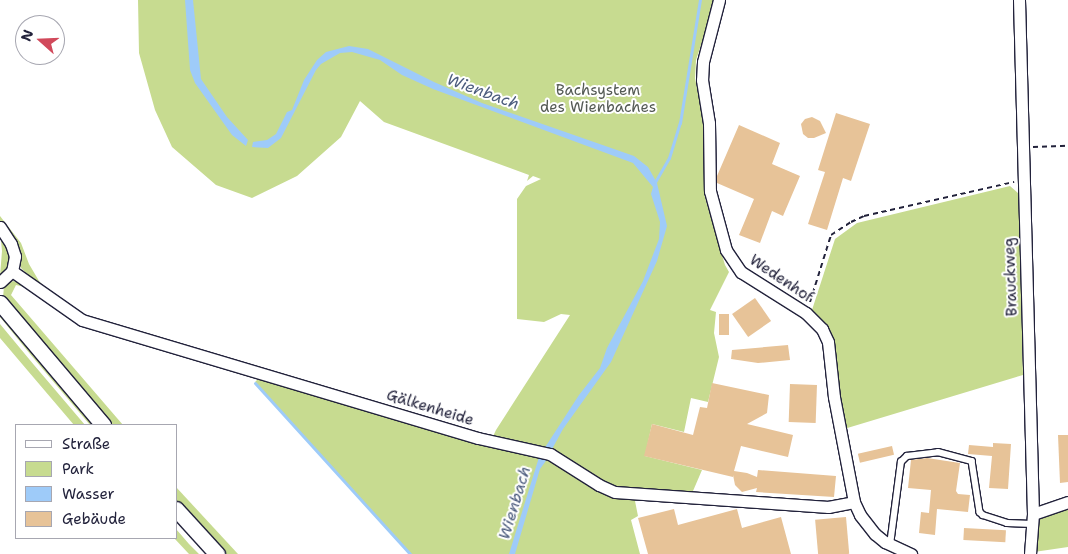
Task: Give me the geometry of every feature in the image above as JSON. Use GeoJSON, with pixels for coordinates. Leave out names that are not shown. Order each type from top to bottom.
{"type":"FeatureCollection","features":[{"type":"Feature","properties":{"kind":"street","name":"Wedenhof"},"geometry":{"type":"LineString","coordinates":[[719,0],[703,62],[702,80],[709,123],[710,191],[726,250],[738,269],[806,313],[822,329],[828,342],[834,397],[854,502],[860,515],[875,534],[890,545],[911,554]]}},
{"type":"Feature","properties":{"kind":"street","name":"Brauckweg"},"geometry":{"type":"LineString","coordinates":[[1019,0],[1032,519],[1028,552]]}},
{"type":"Feature","properties":{"kind":"street"},"geometry":{"type":"LineString","coordinates":[[0,227],[13,250],[14,262],[12,271],[0,282]]}},
{"type":"Feature","properties":{"kind":"street","name":"Gälkenheide"},"geometry":{"type":"LineString","coordinates":[[12,271],[30,282],[73,315],[93,324],[478,438],[537,450],[553,456],[599,485],[624,493],[680,495],[828,507],[854,502]]}},
{"type":"Feature","properties":{"kind":"street"},"geometry":{"type":"LineString","coordinates":[[0,303],[102,424]]}},
{"type":"Feature","properties":{"kind":"street"},"geometry":{"type":"LineString","coordinates":[[1032,519],[1068,502]]}},
{"type":"Feature","properties":{"kind":"street"},"geometry":{"type":"LineString","coordinates":[[178,511],[217,554]]}},
{"type":"Feature","properties":{"kind":"lane"},"geometry":{"type":"LineString","coordinates":[[890,545],[901,462],[907,456],[938,452],[972,461],[980,512],[983,515],[1007,523],[1032,519]]}},
{"type":"Feature","properties":{"kind":"path"},"geometry":{"type":"LineString","coordinates":[[1023,148],[1068,146]]}},
{"type":"Feature","properties":{"kind":"path"},"geometry":{"type":"LineString","coordinates":[[806,313],[831,235],[838,229],[864,216],[1007,182],[1024,182]]}},
{"type":"Feature","properties":{"kind":"green space","name":"Bachsystem des Wienbaches"},"geometry":{"type":"Polygon","coordinates":[[[138,0],[723,0],[714,6],[696,60],[695,78],[706,133],[704,194],[725,265],[729,272],[710,310],[716,312],[714,333],[719,357],[708,402],[691,398],[684,432],[652,424],[645,456],[702,470],[693,491],[633,491],[638,516],[631,520],[640,554],[411,554],[255,382],[260,377],[489,445],[496,430],[570,315],[561,314],[544,322],[517,319],[517,199],[526,186],[541,179],[533,176],[527,181],[529,175],[384,122],[360,101],[341,137],[297,176],[252,198],[216,185],[172,147],[155,110],[139,53],[138,0]]]}},
{"type":"Feature","properties":{"kind":"green space"},"geometry":{"type":"Polygon","coordinates":[[[1010,186],[1019,194],[1023,375],[844,429],[837,387],[834,341],[827,325],[812,310],[835,239],[857,223],[1010,186]]]}},
{"type":"Feature","properties":{"kind":"green space"},"geometry":{"type":"Polygon","coordinates":[[[0,216],[21,243],[29,264],[47,290],[21,268],[0,223],[0,216]]]}},
{"type":"Feature","properties":{"kind":"green space"},"geometry":{"type":"Polygon","coordinates":[[[0,231],[10,250],[9,266],[0,276],[2,251],[0,231]]]}},
{"type":"Feature","properties":{"kind":"green space"},"geometry":{"type":"Polygon","coordinates":[[[13,281],[30,285],[77,321],[235,369],[85,326],[63,314],[29,288],[16,285],[11,295],[122,424],[109,424],[3,298],[4,286],[13,281]]]}},
{"type":"Feature","properties":{"kind":"green space"},"geometry":{"type":"Polygon","coordinates":[[[76,311],[95,320],[240,361],[239,363],[87,319],[76,311]]]}},
{"type":"Feature","properties":{"kind":"green space"},"geometry":{"type":"Polygon","coordinates":[[[0,312],[94,424],[89,424],[0,317],[0,312]]]}},
{"type":"Feature","properties":{"kind":"green space"},"geometry":{"type":"Polygon","coordinates":[[[0,324],[84,424],[73,424],[0,338],[0,324]]]}},
{"type":"Feature","properties":{"kind":"green space"},"geometry":{"type":"Polygon","coordinates":[[[178,489],[238,554],[225,554],[178,503],[178,489]]]}},
{"type":"Feature","properties":{"kind":"green space"},"geometry":{"type":"Polygon","coordinates":[[[1068,507],[1068,547],[1034,552],[1038,518],[1068,507]]]}},
{"type":"Feature","properties":{"kind":"green space"},"geometry":{"type":"Polygon","coordinates":[[[178,531],[199,554],[189,554],[175,539],[178,539],[178,531]]]}},
{"type":"Feature","properties":{"kind":"water"},"geometry":{"type":"Polygon","coordinates":[[[185,0],[193,0],[201,79],[227,117],[248,140],[246,146],[232,135],[195,83],[190,70],[185,0]]]}},
{"type":"Feature","properties":{"kind":"water"},"geometry":{"type":"Polygon","coordinates":[[[349,46],[368,49],[434,82],[482,103],[634,156],[648,167],[657,183],[667,226],[657,261],[611,362],[563,429],[551,451],[544,449],[579,395],[600,368],[607,348],[643,281],[659,239],[660,222],[651,194],[653,187],[633,163],[433,89],[402,75],[380,60],[352,52],[340,53],[321,64],[316,70],[281,138],[268,148],[252,147],[253,142],[267,140],[276,134],[287,112],[292,110],[304,80],[317,60],[326,52],[349,46]]]}},
{"type":"Feature","properties":{"kind":"water"},"geometry":{"type":"Polygon","coordinates":[[[540,454],[548,458],[540,469],[515,554],[509,554],[540,454]]]}},
{"type":"Feature","properties":{"kind":"building"},"geometry":{"type":"Polygon","coordinates":[[[836,113],[870,124],[851,181],[843,178],[827,230],[808,224],[825,172],[818,170],[836,113]]]}},
{"type":"Feature","properties":{"kind":"building"},"geometry":{"type":"Polygon","coordinates":[[[812,117],[820,121],[826,133],[814,138],[808,138],[803,134],[801,124],[805,119],[812,117]]]}},
{"type":"Feature","properties":{"kind":"building"},"geometry":{"type":"Polygon","coordinates":[[[739,125],[780,143],[772,164],[800,176],[783,216],[772,211],[760,243],[739,235],[754,199],[717,183],[717,176],[739,125]]]}},
{"type":"Feature","properties":{"kind":"building"},"geometry":{"type":"Polygon","coordinates":[[[755,298],[771,321],[748,337],[732,314],[755,298]]]}},
{"type":"Feature","properties":{"kind":"building"},"geometry":{"type":"Polygon","coordinates":[[[719,314],[729,314],[729,335],[719,335],[719,314]]]}},
{"type":"Feature","properties":{"kind":"building"},"geometry":{"type":"Polygon","coordinates":[[[788,345],[790,360],[758,363],[731,359],[732,350],[788,345]]]}},
{"type":"Feature","properties":{"kind":"building"},"geometry":{"type":"Polygon","coordinates":[[[712,383],[769,395],[767,413],[747,424],[793,435],[788,457],[741,446],[734,471],[757,477],[758,470],[836,476],[834,497],[756,492],[757,488],[742,492],[735,485],[733,475],[733,477],[644,456],[652,424],[693,435],[700,407],[707,408],[712,383]]]}},
{"type":"Feature","properties":{"kind":"building"},"geometry":{"type":"Polygon","coordinates":[[[790,384],[817,385],[816,423],[789,422],[790,384]]]}},
{"type":"Feature","properties":{"kind":"building"},"geometry":{"type":"Polygon","coordinates":[[[1058,435],[1068,435],[1068,482],[1060,483],[1058,435]]]}},
{"type":"Feature","properties":{"kind":"building"},"geometry":{"type":"Polygon","coordinates":[[[993,443],[1011,444],[1008,489],[989,488],[992,456],[968,454],[969,445],[993,447],[993,443]]]}},
{"type":"Feature","properties":{"kind":"building"},"geometry":{"type":"Polygon","coordinates":[[[892,446],[894,455],[860,463],[858,454],[892,446]]]}},
{"type":"Feature","properties":{"kind":"building"},"geometry":{"type":"Polygon","coordinates":[[[927,458],[960,463],[956,491],[958,494],[970,495],[968,512],[937,509],[935,535],[919,533],[921,512],[929,513],[931,490],[908,488],[911,460],[927,458]]]}},
{"type":"Feature","properties":{"kind":"building"},"geometry":{"type":"Polygon","coordinates":[[[674,509],[678,525],[737,509],[742,528],[781,517],[791,554],[648,554],[638,518],[674,509]]]}},
{"type":"Feature","properties":{"kind":"building"},"geometry":{"type":"Polygon","coordinates":[[[846,517],[849,554],[818,554],[815,520],[846,517]]]}},
{"type":"Feature","properties":{"kind":"building"},"geometry":{"type":"Polygon","coordinates":[[[964,528],[1006,530],[1005,542],[963,540],[964,528]]]}},
{"type":"Feature","properties":{"kind":"waterway"},"geometry":{"type":"LineString","coordinates":[[655,182],[669,158],[680,123],[700,0]]}},
{"type":"Feature","properties":{"kind":"waterway"},"geometry":{"type":"LineString","coordinates":[[255,383],[410,554]]}},
{"type":"Feature","properties":{"kind":"water label","name":"Wienbach"},"geometry":{"type":"Point","coordinates":[483,92]}},
{"type":"Feature","properties":{"kind":"water label","name":"Wienbach"},"geometry":{"type":"Point","coordinates":[515,503]}}]}
